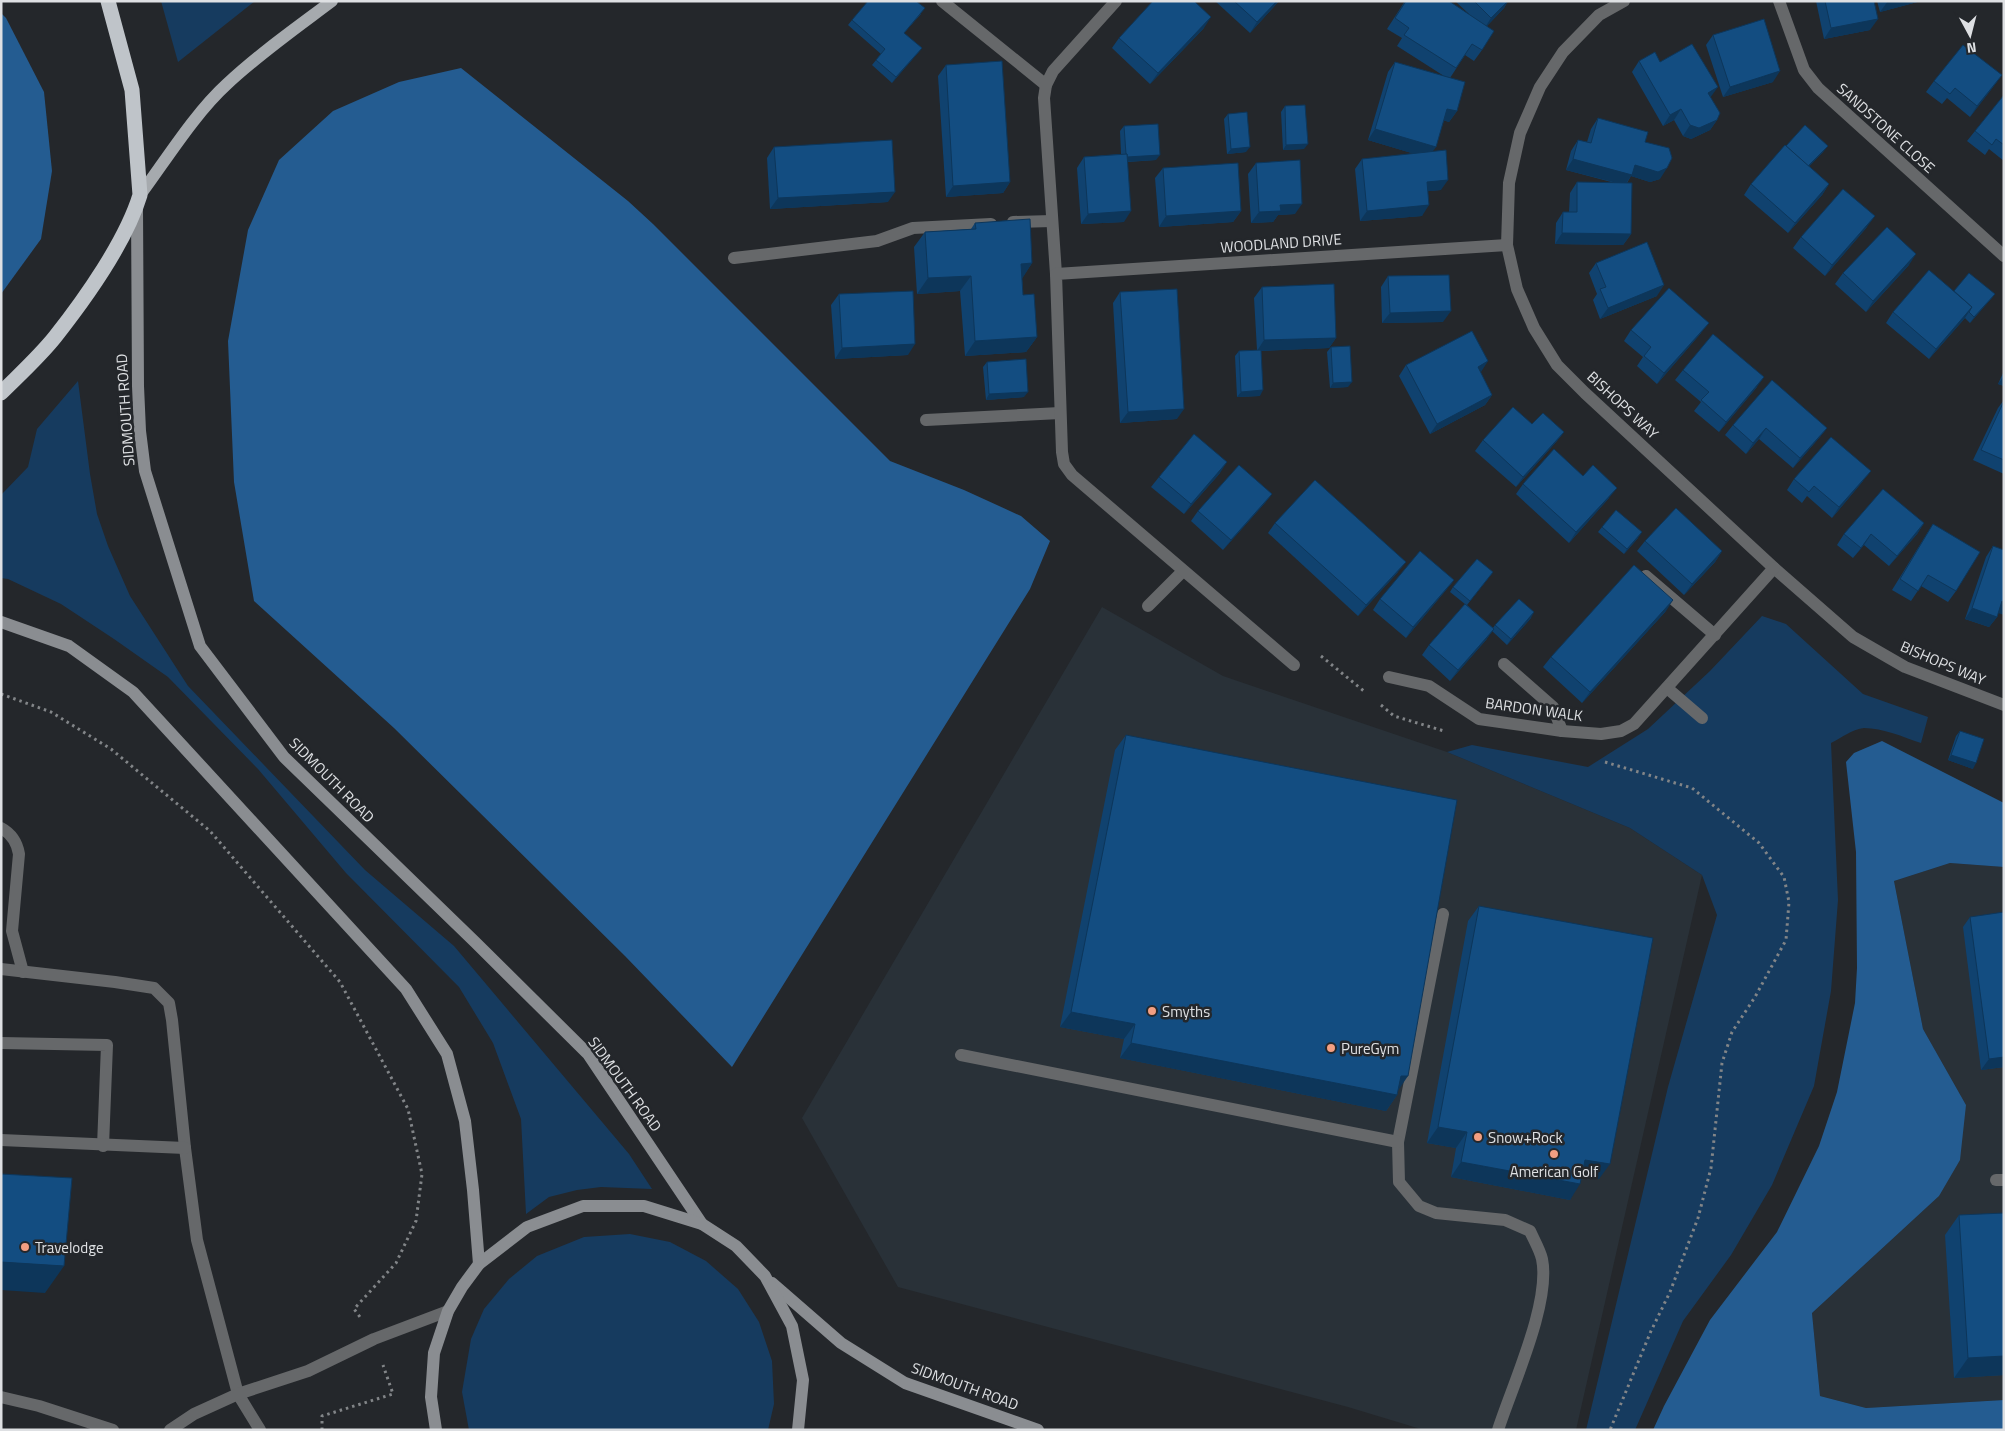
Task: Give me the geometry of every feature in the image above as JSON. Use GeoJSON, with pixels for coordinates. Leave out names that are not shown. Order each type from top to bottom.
{"type":"FeatureCollection","features":[{"type":"Feature","properties":{"kind":"highway"},"geometry":{"type":"LineString","coordinates":[[1,393],[54,338],[110,260],[138,200],[132,90],[108,1]]}},
{"type":"Feature","properties":{"kind":"main road"},"geometry":{"type":"LineString","coordinates":[[138,200],[201,113],[226,85],[282,38],[332,1]]}},
{"type":"Feature","properties":{"kind":"main road","name":"SIDMOUTH ROAD"},"geometry":{"type":"LineString","coordinates":[[138,200],[138,386],[140,432],[145,470],[200,646],[284,757],[588,1054],[702,1224]]}},
{"type":"Feature","properties":{"kind":"main road"},"geometry":{"type":"LineString","coordinates":[[1,622],[69,646],[134,692],[406,988],[447,1054],[465,1121],[479,1264]]}},
{"type":"Feature","properties":{"kind":"main road"},"geometry":{"type":"LineString","coordinates":[[436,1430],[431,1397],[434,1353],[448,1311],[462,1287],[479,1264],[526,1227],[583,1206],[644,1206],[702,1224],[736,1246],[765,1276],[792,1326],[794,1335],[803,1380],[798,1430]]}},
{"type":"Feature","properties":{"kind":"main road","name":"SIDMOUTH ROAD"},"geometry":{"type":"LineString","coordinates":[[765,1276],[841,1343],[905,1383],[1038,1430]]}},
{"type":"Feature","properties":{"kind":"street"},"geometry":{"type":"LineString","coordinates":[[942,1],[1046,85]]}},
{"type":"Feature","properties":{"kind":"street"},"geometry":{"type":"LineString","coordinates":[[1116,1],[1053,71],[1046,85],[1044,98],[1056,274],[1060,413],[1064,464],[1072,474],[1294,665]]}},
{"type":"Feature","properties":{"kind":"street","name":"BISHOPS WAY"},"geometry":{"type":"LineString","coordinates":[[1624,1],[1599,15],[1563,52],[1540,86],[1520,134],[1509,183],[1508,245],[1517,289],[1534,328],[1557,365],[1774,568],[1853,637],[1905,667],[2004,705]]}},
{"type":"Feature","properties":{"kind":"street","name":"SANDSTONE CLOSE"},"geometry":{"type":"LineString","coordinates":[[1779,1],[1804,70],[1818,88],[2004,256]]}},
{"type":"Feature","properties":{"kind":"street"},"geometry":{"type":"LineString","coordinates":[[734,258],[877,241],[913,228],[1052,220]]}},
{"type":"Feature","properties":{"kind":"street","name":"WOODLAND DRIVE"},"geometry":{"type":"LineString","coordinates":[[1056,274],[1508,245]]}},
{"type":"Feature","properties":{"kind":"street"},"geometry":{"type":"LineString","coordinates":[[926,420],[1060,413]]}},
{"type":"Feature","properties":{"kind":"street"},"geometry":{"type":"LineString","coordinates":[[1634,566],[1715,635]]}},
{"type":"Feature","properties":{"kind":"street","name":"BARDON WALK"},"geometry":{"type":"LineString","coordinates":[[1389,677],[1430,686],[1479,719],[1562,731],[1601,734],[1620,731],[1634,724],[1774,568]]}},
{"type":"Feature","properties":{"kind":"street"},"geometry":{"type":"LineString","coordinates":[[1148,606],[1183,571]]}},
{"type":"Feature","properties":{"kind":"street"},"geometry":{"type":"LineString","coordinates":[[1504,664],[1553,707],[1562,731]]}},
{"type":"Feature","properties":{"kind":"street"},"geometry":{"type":"LineString","coordinates":[[1667,688],[1702,718]]}},
{"type":"Feature","properties":{"kind":"street"},"geometry":{"type":"LineString","coordinates":[[1,828],[8,832],[17,844],[19,854],[7,931],[23,972]]}},
{"type":"Feature","properties":{"kind":"street"},"geometry":{"type":"LineString","coordinates":[[1443,914],[1398,1142],[1399,1182],[1419,1206],[1436,1213],[1505,1220],[1530,1231],[1542,1259],[1543,1286],[1532,1334],[1498,1430]]}},
{"type":"Feature","properties":{"kind":"street"},"geometry":{"type":"LineString","coordinates":[[1,969],[154,988],[169,1003],[197,1240],[238,1394],[260,1430]]}},
{"type":"Feature","properties":{"kind":"street"},"geometry":{"type":"LineString","coordinates":[[1,1043],[107,1046],[103,1146]]}},
{"type":"Feature","properties":{"kind":"street"},"geometry":{"type":"LineString","coordinates":[[962,1055],[1398,1142]]}},
{"type":"Feature","properties":{"kind":"street"},"geometry":{"type":"LineString","coordinates":[[1,1140],[103,1146],[185,1148]]}},
{"type":"Feature","properties":{"kind":"street"},"geometry":{"type":"LineString","coordinates":[[170,1430],[194,1414],[238,1394],[308,1371],[374,1338],[448,1311]]}},
{"type":"Feature","properties":{"kind":"street"},"geometry":{"type":"LineString","coordinates":[[1,1397],[40,1406],[113,1430]]}},
{"type":"Feature","properties":{"kind":"path"},"geometry":{"type":"LineString","coordinates":[[1294,665],[1312,649],[1372,698]]}},
{"type":"Feature","properties":{"kind":"path"},"geometry":{"type":"LineString","coordinates":[[1,694],[51,712],[111,749],[210,832],[340,982],[408,1109],[422,1174],[416,1221],[396,1263],[354,1309],[374,1338],[393,1394],[322,1416],[322,1430]]}},
{"type":"Feature","properties":{"kind":"path"},"geometry":{"type":"LineString","coordinates":[[1379,704],[1394,716],[1446,732]]}},
{"type":"Feature","properties":{"kind":"path"},"geometry":{"type":"LineString","coordinates":[[1596,760],[1692,788],[1759,843],[1784,877],[1789,902],[1786,940],[1755,997],[1732,1032],[1722,1063],[1711,1168],[1698,1218],[1670,1292],[1650,1330],[1610,1430]]}},
{"type":"Feature","properties":{"kind":"shaded area"},"geometry":{"type":"Polygon","coordinates":[[[161,1],[255,1],[178,62],[161,1]]]}},
{"type":"Feature","properties":{"kind":"shaded area"},"geometry":{"type":"Polygon","coordinates":[[[1,13],[6,18],[44,92],[52,171],[41,239],[1,294],[1,13]]]}},
{"type":"Feature","properties":{"kind":"shaded area"},"geometry":{"type":"Polygon","coordinates":[[[461,68],[628,201],[890,461],[964,490],[1021,516],[1050,541],[1030,589],[732,1067],[625,956],[394,728],[254,601],[234,482],[228,341],[248,230],[279,160],[333,111],[399,82],[461,68]]]}},
{"type":"Feature","properties":{"kind":"shaded area"},"geometry":{"type":"Polygon","coordinates":[[[78,381],[97,514],[108,546],[130,596],[188,686],[365,870],[454,946],[629,1154],[652,1189],[601,1187],[577,1190],[549,1197],[526,1214],[521,1119],[493,1043],[459,987],[346,873],[258,769],[168,677],[61,604],[8,579],[1,578],[1,495],[28,467],[37,429],[78,381]]]}},
{"type":"Feature","properties":{"kind":"shaded area"},"geometry":{"type":"Polygon","coordinates":[[[1102,607],[1223,676],[1447,752],[1630,828],[1702,875],[1576,1430],[1424,1430],[1348,1407],[898,1287],[802,1118],[1102,607]]]}},
{"type":"Feature","properties":{"kind":"shaded area"},"geometry":{"type":"Polygon","coordinates":[[[1762,616],[1786,624],[1863,694],[1928,717],[1921,743],[1886,731],[1864,728],[1851,732],[1831,743],[1838,900],[1831,991],[1814,1086],[1772,1185],[1731,1255],[1683,1321],[1635,1430],[1586,1430],[1668,1087],[1717,915],[1702,875],[1630,828],[1447,752],[1472,745],[1588,767],[1648,729],[1710,671],[1762,616]]]}},
{"type":"Feature","properties":{"kind":"shaded area"},"geometry":{"type":"Polygon","coordinates":[[[1882,741],[2004,803],[2004,867],[1950,863],[1894,881],[1923,1029],[1966,1105],[1960,1160],[1939,1196],[1812,1313],[1820,1396],[1866,1408],[2004,1400],[2004,1430],[1653,1430],[1710,1320],[1777,1232],[1819,1146],[1837,1092],[1855,1003],[1857,968],[1856,852],[1846,762],[1854,753],[1882,741]]]}},
{"type":"Feature","properties":{"kind":"shaded area"},"geometry":{"type":"Polygon","coordinates":[[[1950,863],[2004,867],[2004,1400],[1866,1408],[1820,1396],[1812,1313],[1939,1196],[1966,1105],[1923,1029],[1894,881],[1950,863]]]}},
{"type":"Feature","properties":{"kind":"shaded area"},"geometry":{"type":"Polygon","coordinates":[[[630,1234],[670,1242],[706,1261],[738,1289],[759,1322],[772,1361],[774,1404],[768,1430],[469,1430],[462,1392],[471,1339],[484,1309],[509,1279],[537,1256],[584,1237],[630,1234]]]}},
{"type":"Feature","properties":{"kind":"building"},"geometry":{"type":"Polygon","coordinates":[[[868,1],[916,1],[925,8],[904,33],[922,48],[896,77],[876,60],[885,49],[852,20],[868,1]]]}},
{"type":"Feature","properties":{"kind":"building"},"geometry":{"type":"Polygon","coordinates":[[[1153,1],[1194,1],[1211,17],[1158,73],[1119,38],[1153,1]]]}},
{"type":"Feature","properties":{"kind":"building"},"geometry":{"type":"Polygon","coordinates":[[[1234,1],[1277,1],[1257,22],[1234,1]]]}},
{"type":"Feature","properties":{"kind":"building"},"geometry":{"type":"Polygon","coordinates":[[[1406,1],[1449,1],[1494,31],[1482,50],[1472,44],[1456,68],[1404,35],[1409,28],[1395,18],[1406,1]]]}},
{"type":"Feature","properties":{"kind":"building"},"geometry":{"type":"Polygon","coordinates":[[[1474,1],[1508,1],[1491,18],[1474,1]]]}},
{"type":"Feature","properties":{"kind":"building"},"geometry":{"type":"Polygon","coordinates":[[[1825,1],[1874,1],[1878,19],[1831,28],[1825,1]]]}},
{"type":"Feature","properties":{"kind":"building"},"geometry":{"type":"Polygon","coordinates":[[[1764,19],[1780,71],[1730,87],[1713,35],[1764,19]]]}},
{"type":"Feature","properties":{"kind":"building"},"geometry":{"type":"Polygon","coordinates":[[[1692,44],[1718,87],[1708,93],[1720,113],[1717,120],[1699,128],[1690,125],[1681,109],[1670,115],[1639,61],[1655,52],[1660,62],[1692,44]]]}},
{"type":"Feature","properties":{"kind":"building"},"geometry":{"type":"Polygon","coordinates":[[[1963,45],[2002,75],[1977,106],[1955,88],[1950,94],[1934,81],[1963,45]]]}},
{"type":"Feature","properties":{"kind":"building"},"geometry":{"type":"Polygon","coordinates":[[[1002,61],[1010,182],[953,186],[946,65],[1002,61]]]}},
{"type":"Feature","properties":{"kind":"building"},"geometry":{"type":"Polygon","coordinates":[[[1395,62],[1465,82],[1457,111],[1447,109],[1436,147],[1375,129],[1395,62]]]}},
{"type":"Feature","properties":{"kind":"building"},"geometry":{"type":"Polygon","coordinates":[[[2004,95],[2004,145],[1996,139],[1992,145],[1975,131],[2004,95]]]}},
{"type":"Feature","properties":{"kind":"building"},"geometry":{"type":"Polygon","coordinates":[[[1305,105],[1308,144],[1286,145],[1285,106],[1305,105]]]}},
{"type":"Feature","properties":{"kind":"building"},"geometry":{"type":"Polygon","coordinates":[[[1247,112],[1250,147],[1231,149],[1228,114],[1247,112]]]}},
{"type":"Feature","properties":{"kind":"building"},"geometry":{"type":"Polygon","coordinates":[[[1598,118],[1648,132],[1645,142],[1669,148],[1672,158],[1667,168],[1658,172],[1635,165],[1632,175],[1573,159],[1578,140],[1591,143],[1598,118]]]}},
{"type":"Feature","properties":{"kind":"building"},"geometry":{"type":"Polygon","coordinates":[[[1158,124],[1160,155],[1127,157],[1124,126],[1158,124]]]}},
{"type":"Feature","properties":{"kind":"building"},"geometry":{"type":"Polygon","coordinates":[[[1805,125],[1828,146],[1808,166],[1786,146],[1805,125]]]}},
{"type":"Feature","properties":{"kind":"building"},"geometry":{"type":"Polygon","coordinates":[[[892,140],[895,192],[778,198],[774,147],[892,140]]]}},
{"type":"Feature","properties":{"kind":"building"},"geometry":{"type":"Polygon","coordinates":[[[1785,145],[1829,184],[1795,223],[1751,184],[1785,145]]]}},
{"type":"Feature","properties":{"kind":"building"},"geometry":{"type":"Polygon","coordinates":[[[1446,150],[1448,180],[1427,182],[1429,205],[1367,211],[1362,159],[1446,150]]]}},
{"type":"Feature","properties":{"kind":"building"},"geometry":{"type":"Polygon","coordinates":[[[1127,154],[1131,211],[1088,214],[1084,157],[1127,154]]]}},
{"type":"Feature","properties":{"kind":"building"},"geometry":{"type":"Polygon","coordinates":[[[1300,160],[1302,204],[1280,205],[1281,211],[1259,212],[1256,163],[1300,160]]]}},
{"type":"Feature","properties":{"kind":"building"},"geometry":{"type":"Polygon","coordinates":[[[1238,163],[1241,211],[1166,216],[1163,168],[1238,163]]]}},
{"type":"Feature","properties":{"kind":"building"},"geometry":{"type":"Polygon","coordinates":[[[1577,182],[1632,183],[1631,234],[1562,233],[1563,212],[1577,212],[1577,182]]]}},
{"type":"Feature","properties":{"kind":"building"},"geometry":{"type":"Polygon","coordinates":[[[1843,189],[1875,216],[1832,265],[1801,237],[1843,189]]]}},
{"type":"Feature","properties":{"kind":"building"},"geometry":{"type":"Polygon","coordinates":[[[1030,219],[1032,263],[1021,264],[1023,295],[1034,294],[1037,337],[975,341],[971,276],[928,278],[925,232],[976,229],[975,223],[1030,219]]]}},
{"type":"Feature","properties":{"kind":"building"},"geometry":{"type":"Polygon","coordinates":[[[1887,227],[1916,254],[1873,301],[1843,273],[1887,227]]]}},
{"type":"Feature","properties":{"kind":"building"},"geometry":{"type":"Polygon","coordinates":[[[1647,242],[1664,285],[1608,308],[1600,289],[1606,287],[1596,263],[1647,242]]]}},
{"type":"Feature","properties":{"kind":"building"},"geometry":{"type":"Polygon","coordinates":[[[1929,270],[1972,307],[1936,349],[1893,312],[1929,270]]]}},
{"type":"Feature","properties":{"kind":"building"},"geometry":{"type":"Polygon","coordinates":[[[1969,273],[1995,294],[1974,317],[1969,312],[1972,307],[1954,291],[1969,273]]]}},
{"type":"Feature","properties":{"kind":"building"},"geometry":{"type":"Polygon","coordinates":[[[1449,275],[1451,311],[1390,313],[1388,276],[1449,275]]]}},
{"type":"Feature","properties":{"kind":"building"},"geometry":{"type":"Polygon","coordinates":[[[1334,284],[1336,338],[1264,340],[1262,287],[1334,284]]]}},
{"type":"Feature","properties":{"kind":"building"},"geometry":{"type":"Polygon","coordinates":[[[1669,288],[1709,323],[1664,373],[1644,356],[1651,347],[1631,330],[1669,288]]]}},
{"type":"Feature","properties":{"kind":"building"},"geometry":{"type":"Polygon","coordinates":[[[1177,289],[1184,409],[1128,412],[1120,292],[1177,289]]]}},
{"type":"Feature","properties":{"kind":"building"},"geometry":{"type":"Polygon","coordinates":[[[913,291],[915,344],[842,348],[839,294],[913,291]]]}},
{"type":"Feature","properties":{"kind":"building"},"geometry":{"type":"Polygon","coordinates":[[[1472,331],[1488,361],[1478,367],[1492,395],[1437,424],[1406,365],[1472,331]]]}},
{"type":"Feature","properties":{"kind":"building"},"geometry":{"type":"Polygon","coordinates":[[[1713,334],[1764,377],[1726,422],[1701,400],[1709,392],[1683,370],[1713,334]]]}},
{"type":"Feature","properties":{"kind":"building"},"geometry":{"type":"Polygon","coordinates":[[[1350,346],[1352,382],[1333,383],[1331,347],[1350,346]]]}},
{"type":"Feature","properties":{"kind":"building"},"geometry":{"type":"Polygon","coordinates":[[[1261,350],[1263,390],[1241,392],[1239,351],[1261,350]]]}},
{"type":"Feature","properties":{"kind":"building"},"geometry":{"type":"Polygon","coordinates":[[[1026,359],[1028,392],[989,394],[987,362],[1026,359]]]}},
{"type":"Feature","properties":{"kind":"building"},"geometry":{"type":"Polygon","coordinates":[[[1772,380],[1827,428],[1800,458],[1766,428],[1753,443],[1733,425],[1772,380]]]}},
{"type":"Feature","properties":{"kind":"building"},"geometry":{"type":"Polygon","coordinates":[[[2004,401],[2004,460],[1981,450],[2004,401]]]}},
{"type":"Feature","properties":{"kind":"building"},"geometry":{"type":"Polygon","coordinates":[[[1513,407],[1532,424],[1543,413],[1564,432],[1523,477],[1483,440],[1513,407]]]}},
{"type":"Feature","properties":{"kind":"building"},"geometry":{"type":"Polygon","coordinates":[[[1194,434],[1227,462],[1191,504],[1159,477],[1194,434]]]}},
{"type":"Feature","properties":{"kind":"building"},"geometry":{"type":"Polygon","coordinates":[[[1831,437],[1871,471],[1839,507],[1814,486],[1809,492],[1794,479],[1831,437]]]}},
{"type":"Feature","properties":{"kind":"building"},"geometry":{"type":"Polygon","coordinates":[[[1554,449],[1583,476],[1593,465],[1617,488],[1576,532],[1523,484],[1554,449]]]}},
{"type":"Feature","properties":{"kind":"building"},"geometry":{"type":"Polygon","coordinates":[[[1239,465],[1272,494],[1231,540],[1198,511],[1239,465]]]}},
{"type":"Feature","properties":{"kind":"building"},"geometry":{"type":"Polygon","coordinates":[[[1315,480],[1406,562],[1366,605],[1275,523],[1315,480]]]}},
{"type":"Feature","properties":{"kind":"building"},"geometry":{"type":"Polygon","coordinates":[[[1883,489],[1924,523],[1897,556],[1871,534],[1861,548],[1844,534],[1883,489]]]}},
{"type":"Feature","properties":{"kind":"building"},"geometry":{"type":"Polygon","coordinates":[[[1676,508],[1722,551],[1692,584],[1645,541],[1676,508]]]}},
{"type":"Feature","properties":{"kind":"building"},"geometry":{"type":"Polygon","coordinates":[[[1616,510],[1642,532],[1627,549],[1602,527],[1616,510]]]}},
{"type":"Feature","properties":{"kind":"building"},"geometry":{"type":"Polygon","coordinates":[[[1933,524],[1980,552],[1956,591],[1928,575],[1918,591],[1900,579],[1933,524]]]}},
{"type":"Feature","properties":{"kind":"building"},"geometry":{"type":"Polygon","coordinates":[[[1993,546],[2004,550],[2004,602],[2002,601],[1997,617],[1972,608],[1993,546]]]}},
{"type":"Feature","properties":{"kind":"building"},"geometry":{"type":"Polygon","coordinates":[[[1420,551],[1454,580],[1413,627],[1380,599],[1420,551]]]}},
{"type":"Feature","properties":{"kind":"building"},"geometry":{"type":"Polygon","coordinates":[[[1477,559],[1493,572],[1470,601],[1453,587],[1477,559]]]}},
{"type":"Feature","properties":{"kind":"building"},"geometry":{"type":"Polygon","coordinates":[[[1634,565],[1673,600],[1590,692],[1551,657],[1634,565]]]}},
{"type":"Feature","properties":{"kind":"building"},"geometry":{"type":"Polygon","coordinates":[[[1519,599],[1534,612],[1511,639],[1495,625],[1519,599]]]}},
{"type":"Feature","properties":{"kind":"building"},"geometry":{"type":"Polygon","coordinates":[[[1465,604],[1494,629],[1458,670],[1429,645],[1465,604]]]}},
{"type":"Feature","properties":{"kind":"building"},"geometry":{"type":"Polygon","coordinates":[[[1960,731],[1984,739],[1976,763],[1951,755],[1960,731]]]}},
{"type":"Feature","properties":{"kind":"building"},"geometry":{"type":"Polygon","coordinates":[[[1126,735],[1457,800],[1408,1076],[1401,1076],[1397,1095],[1131,1043],[1135,1024],[1071,1012],[1126,735]]]}},
{"type":"Feature","properties":{"kind":"building"},"geometry":{"type":"Polygon","coordinates":[[[1479,906],[1653,938],[1610,1164],[1585,1160],[1580,1184],[1461,1162],[1467,1132],[1438,1127],[1479,906]]]}},
{"type":"Feature","properties":{"kind":"building"},"geometry":{"type":"Polygon","coordinates":[[[2004,912],[2004,1057],[1989,1059],[1970,917],[2004,912]]]}},
{"type":"Feature","properties":{"kind":"building"},"geometry":{"type":"Polygon","coordinates":[[[1,1174],[72,1178],[64,1266],[1,1262],[1,1174]]]}},
{"type":"Feature","properties":{"kind":"building"},"geometry":{"type":"Polygon","coordinates":[[[2004,1213],[2004,1356],[1968,1358],[1959,1215],[2004,1213]]]}},
{"type":"Feature","properties":{"kind":"place","name":"Smyths"},"geometry":{"type":"Point","coordinates":[1152,1011]}},
{"type":"Feature","properties":{"kind":"place","name":"PureGym"},"geometry":{"type":"Point","coordinates":[1331,1048]}},
{"type":"Feature","properties":{"kind":"place","name":"Snow+Rock"},"geometry":{"type":"Point","coordinates":[1478,1137]}},
{"type":"Feature","properties":{"kind":"place","name":"American Golf"},"geometry":{"type":"Point","coordinates":[1554,1154]}},
{"type":"Feature","properties":{"kind":"place","name":"Travelodge"},"geometry":{"type":"Point","coordinates":[25,1247]}}]}
